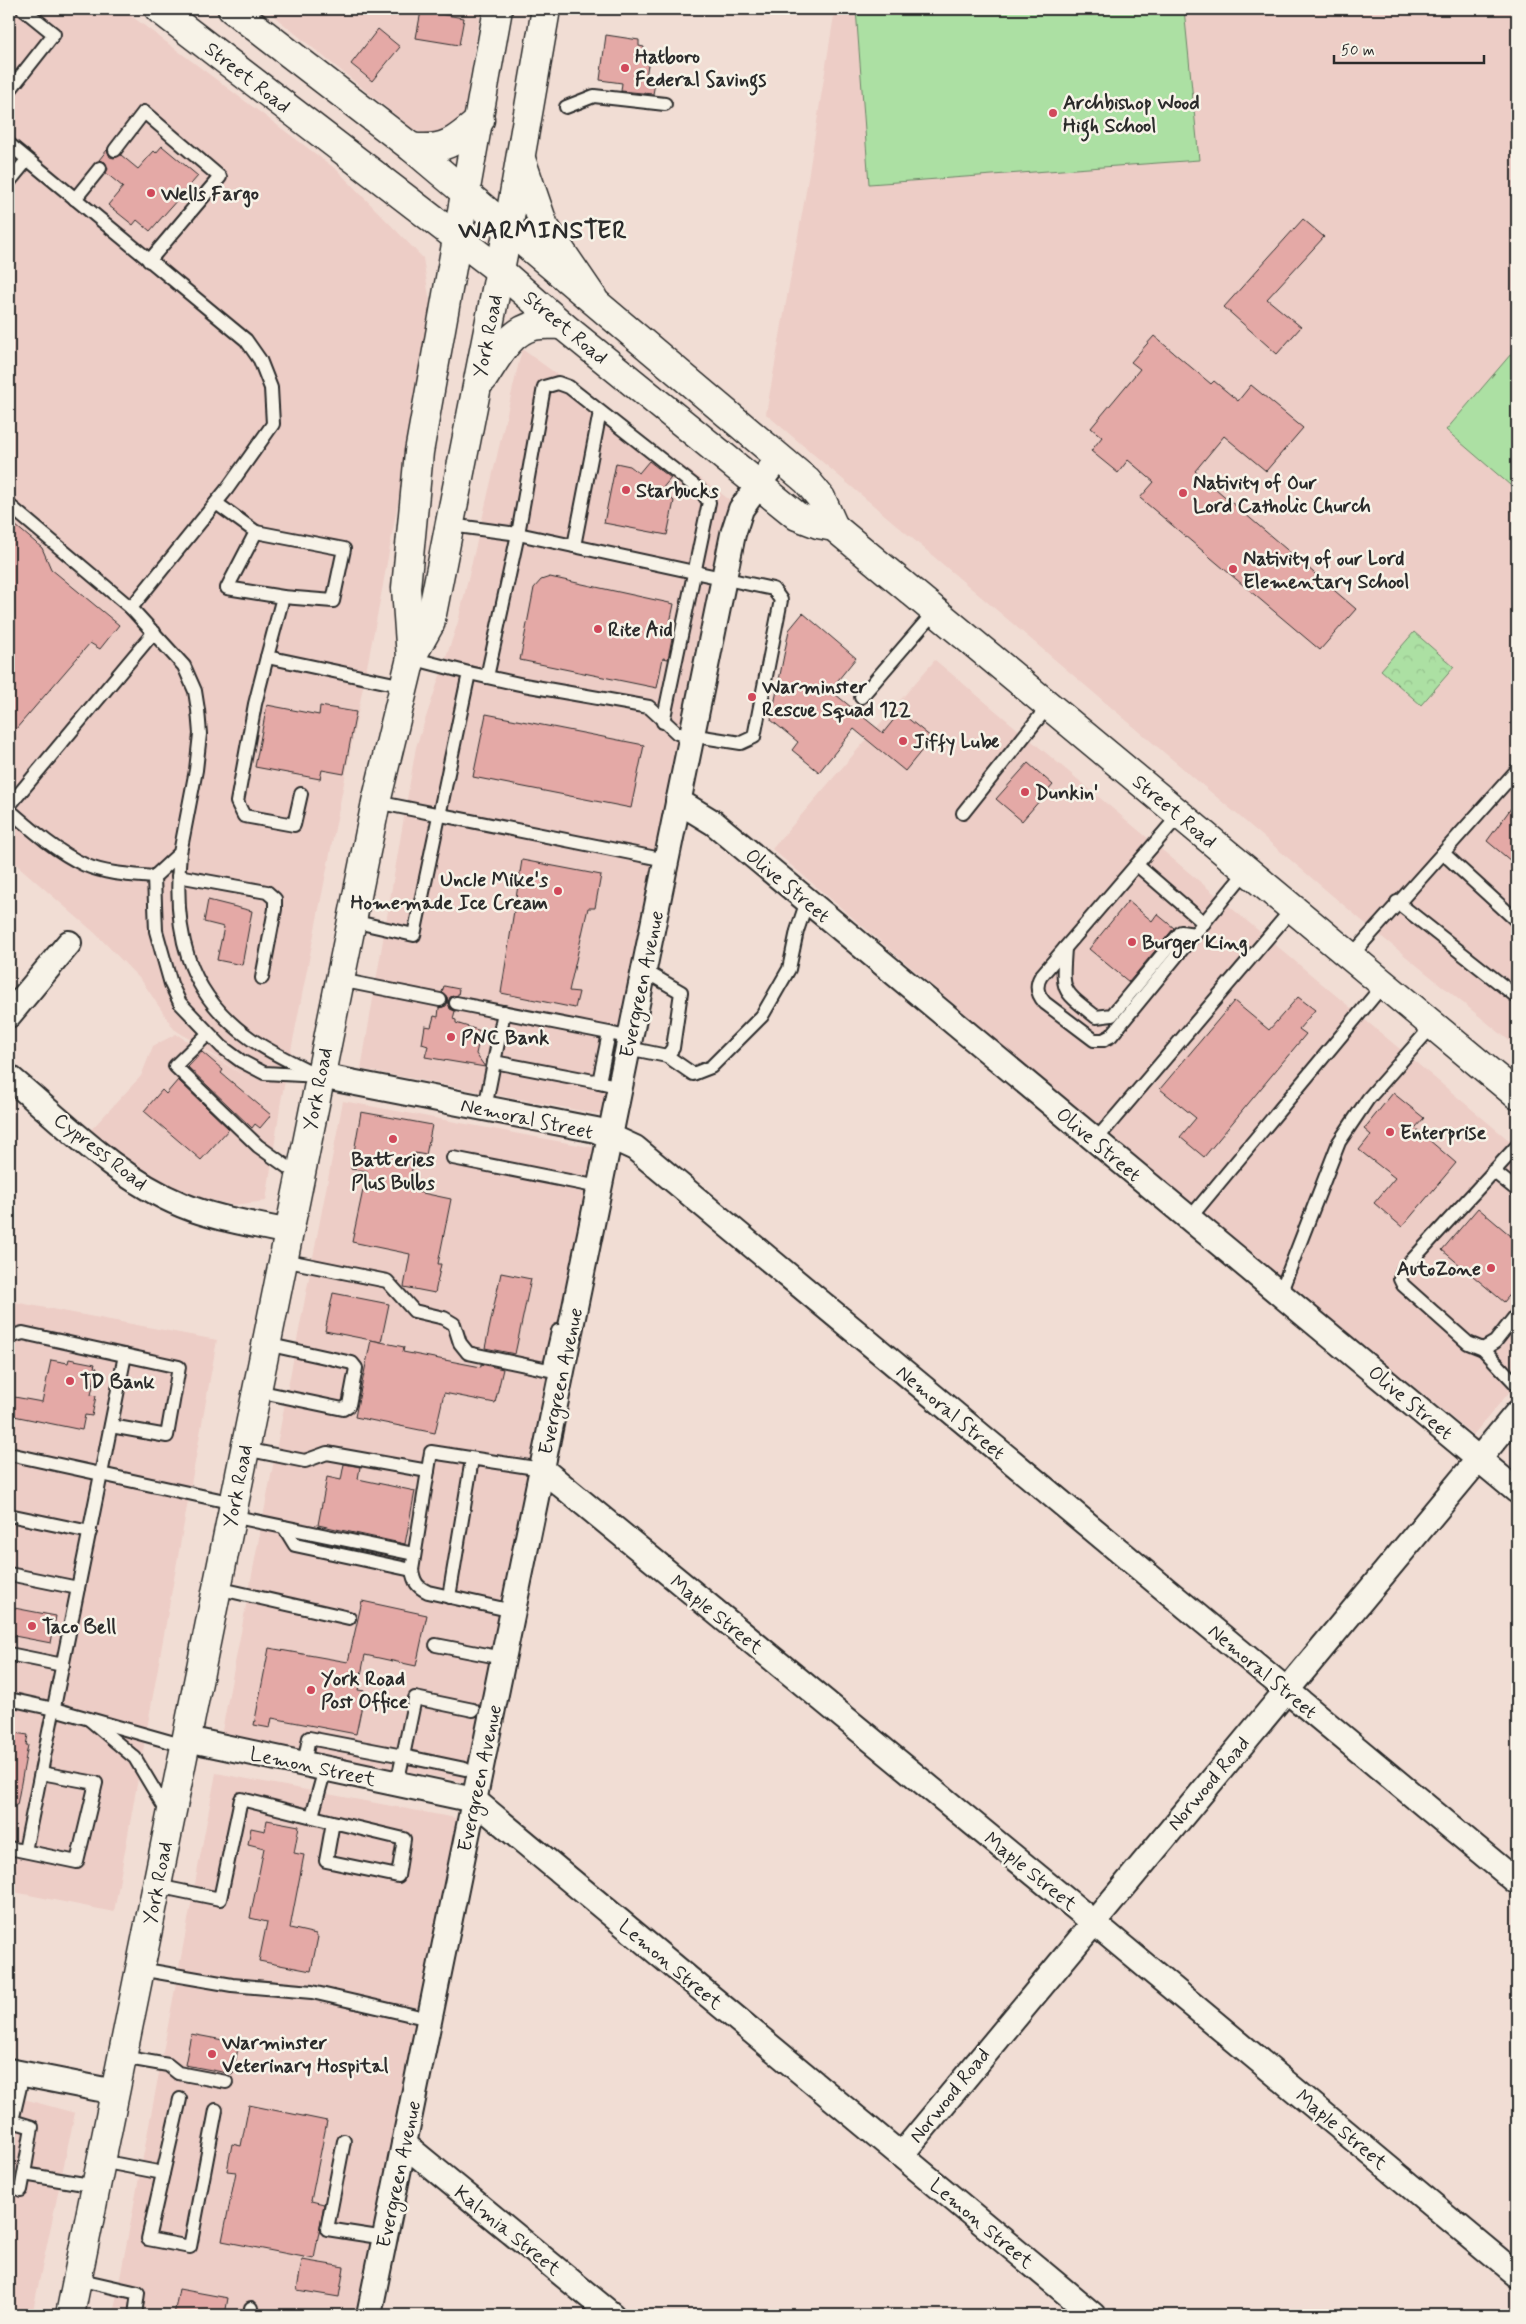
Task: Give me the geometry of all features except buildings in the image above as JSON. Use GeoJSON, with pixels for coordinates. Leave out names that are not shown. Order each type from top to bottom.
{"type":"FeatureCollection","features":[{"type":"Feature","properties":{"kind":"main road","name":"Street Road"},"geometry":{"type":"LineString","coordinates":[[159,9],[500,270],[562,325],[797,516],[818,524],[834,527]]}},
{"type":"Feature","properties":{"kind":"main road","name":"Street Road"},"geometry":{"type":"LineString","coordinates":[[232,9],[411,148],[593,298],[807,481],[816,492],[834,527],[1517,1095]]}},
{"type":"Feature","properties":{"kind":"main road","name":"York Road"},"geometry":{"type":"LineString","coordinates":[[70,2315],[376,802],[410,658],[406,588],[419,452],[456,238],[480,120],[498,9]]}},
{"type":"Feature","properties":{"kind":"main road","name":"York Road"},"geometry":{"type":"LineString","coordinates":[[410,658],[430,624],[508,229],[546,9]]}},
{"type":"Feature","properties":{"kind":"main road"},"geometry":{"type":"LineString","coordinates":[[411,148],[440,148],[459,138],[480,120]]}},
{"type":"Feature","properties":{"kind":"main road"},"geometry":{"type":"LineString","coordinates":[[521,157],[544,226],[593,298]]}},
{"type":"Feature","properties":{"kind":"main road"},"geometry":{"type":"LineString","coordinates":[[476,391],[506,344],[522,330],[535,325],[562,325]]}},
{"type":"Feature","properties":{"kind":"street","name":"Evergreen Avenue"},"geometry":{"type":"LineString","coordinates":[[369,2315],[610,1137],[609,1085],[628,1048],[736,521],[741,509],[778,458]]}},
{"type":"Feature","properties":{"kind":"street","name":"Olive Street"},"geometry":{"type":"LineString","coordinates":[[678,801],[714,823],[1517,1491]]}},
{"type":"Feature","properties":{"kind":"street"},"geometry":{"type":"LineString","coordinates":[[9,1014],[69,943]]}},
{"type":"Feature","properties":{"kind":"street","name":"Cypress Road"},"geometry":{"type":"LineString","coordinates":[[9,1076],[118,1169],[149,1190],[182,1205],[217,1216],[289,1232]]}},
{"type":"Feature","properties":{"kind":"street","name":"Nemoral Street"},"geometry":{"type":"LineString","coordinates":[[320,1076],[596,1130],[635,1148],[1517,1882]]}},
{"type":"Feature","properties":{"kind":"street","name":"Norwood Road"},"geometry":{"type":"LineString","coordinates":[[901,2155],[1517,1414]]}},
{"type":"Feature","properties":{"kind":"street","name":"Maple Street"},"geometry":{"type":"LineString","coordinates":[[542,1469],[1093,1922],[1517,2275]]}},
{"type":"Feature","properties":{"kind":"street","name":"Lemon Street"},"geometry":{"type":"LineString","coordinates":[[186,1742],[314,1766],[474,1800],[1093,2315]]}},
{"type":"Feature","properties":{"kind":"street"},"geometry":{"type":"LineString","coordinates":[[16,2072],[114,2092]]}},
{"type":"Feature","properties":{"kind":"street","name":"Kalmia Street"},"geometry":{"type":"LineString","coordinates":[[404,2144],[612,2315]]}},
{"type":"Feature","properties":{"kind":"lane"},"geometry":{"type":"LineString","coordinates":[[9,91],[54,34],[23,9]]}},
{"type":"Feature","properties":{"kind":"lane"},"geometry":{"type":"LineString","coordinates":[[566,107],[594,96],[665,104]]}},
{"type":"Feature","properties":{"kind":"lane"},"geometry":{"type":"LineString","coordinates":[[114,150],[144,112],[220,177],[149,261]]}},
{"type":"Feature","properties":{"kind":"lane"},"geometry":{"type":"LineString","coordinates":[[9,144],[246,340],[260,360],[271,388],[273,424],[216,503],[131,608]]}},
{"type":"Feature","properties":{"kind":"lane"},"geometry":{"type":"LineString","coordinates":[[9,182],[28,160]]}},
{"type":"Feature","properties":{"kind":"lane"},"geometry":{"type":"LineString","coordinates":[[75,199],[100,168]]}},
{"type":"Feature","properties":{"kind":"lane"},"geometry":{"type":"LineString","coordinates":[[487,677],[518,534],[544,387],[558,383],[569,387],[701,490],[709,502],[663,722]]}},
{"type":"Feature","properties":{"kind":"lane"},"geometry":{"type":"LineString","coordinates":[[574,546],[600,412]]}},
{"type":"Feature","properties":{"kind":"lane"},"geometry":{"type":"LineString","coordinates":[[216,503],[256,532],[344,549],[333,601],[282,597],[227,588],[256,532]]}},
{"type":"Feature","properties":{"kind":"lane"},"geometry":{"type":"LineString","coordinates":[[9,505],[131,608],[184,666],[195,691],[200,734],[196,770],[180,853],[178,876],[179,927],[193,973],[221,1013],[254,1041],[320,1076]]}},
{"type":"Feature","properties":{"kind":"lane"},"geometry":{"type":"LineString","coordinates":[[410,658],[487,677],[649,708],[677,733],[741,743],[754,737],[781,600],[773,589],[518,534],[450,525]]}},
{"type":"Feature","properties":{"kind":"lane"},"geometry":{"type":"LineString","coordinates":[[282,597],[255,704],[237,802],[244,816],[294,825],[301,794]]}},
{"type":"Feature","properties":{"kind":"lane"},"geometry":{"type":"LineString","coordinates":[[861,697],[935,611]]}},
{"type":"Feature","properties":{"kind":"lane"},"geometry":{"type":"LineString","coordinates":[[9,806],[154,632]]}},
{"type":"Feature","properties":{"kind":"lane"},"geometry":{"type":"LineString","coordinates":[[267,656],[404,686]]}},
{"type":"Feature","properties":{"kind":"lane"},"geometry":{"type":"LineString","coordinates":[[352,921],[414,935],[469,673]]}},
{"type":"Feature","properties":{"kind":"lane"},"geometry":{"type":"LineString","coordinates":[[963,813],[1049,706]]}},
{"type":"Feature","properties":{"kind":"lane"},"geometry":{"type":"LineString","coordinates":[[1351,956],[1397,902],[1517,770]]}},
{"type":"Feature","properties":{"kind":"lane"},"geometry":{"type":"LineString","coordinates":[[376,802],[666,860]]}},
{"type":"Feature","properties":{"kind":"lane"},"geometry":{"type":"LineString","coordinates":[[9,810],[32,829],[86,865],[122,875],[154,877],[180,853]]}},
{"type":"Feature","properties":{"kind":"lane"},"geometry":{"type":"LineString","coordinates":[[1180,814],[1038,982],[1039,996],[1086,1036],[1094,1040],[1103,1040],[1119,1027],[1247,870]]}},
{"type":"Feature","properties":{"kind":"lane"},"geometry":{"type":"LineString","coordinates":[[1443,853],[1517,921]]}},
{"type":"Feature","properties":{"kind":"lane"},"geometry":{"type":"LineString","coordinates":[[1137,864],[1204,923]]}},
{"type":"Feature","properties":{"kind":"lane"},"geometry":{"type":"LineString","coordinates":[[178,876],[267,892],[275,899],[275,909],[262,978]]}},
{"type":"Feature","properties":{"kind":"lane"},"geometry":{"type":"LineString","coordinates":[[154,877],[156,931],[171,984],[180,1004],[208,1034],[241,1061],[264,1073],[320,1076]]}},
{"type":"Feature","properties":{"kind":"lane"},"geometry":{"type":"LineString","coordinates":[[456,1003],[626,1037],[628,1048],[667,1056],[693,1074],[711,1067],[762,1016],[789,970],[797,931],[807,901]]}},
{"type":"Feature","properties":{"kind":"lane"},"geometry":{"type":"LineString","coordinates":[[1397,902],[1517,997]]}},
{"type":"Feature","properties":{"kind":"lane"},"geometry":{"type":"LineString","coordinates":[[1095,1141],[1293,908]]}},
{"type":"Feature","properties":{"kind":"lane"},"geometry":{"type":"LineString","coordinates":[[1065,948],[1063,982],[1068,994],[1096,1017],[1112,1015],[1181,932],[1195,934]]}},
{"type":"Feature","properties":{"kind":"lane"},"geometry":{"type":"LineString","coordinates":[[644,970],[681,992],[673,1048],[667,1056]]}},
{"type":"Feature","properties":{"kind":"lane"},"geometry":{"type":"LineString","coordinates":[[340,980],[440,1000]]}},
{"type":"Feature","properties":{"kind":"lane"},"geometry":{"type":"LineString","coordinates":[[1189,1220],[1384,984]]}},
{"type":"Feature","properties":{"kind":"lane"},"geometry":{"type":"LineString","coordinates":[[485,1108],[504,1012]]}},
{"type":"Feature","properties":{"kind":"lane"},"geometry":{"type":"LineString","coordinates":[[1280,1294],[1339,1142],[1368,1099],[1433,1025]]}},
{"type":"Feature","properties":{"kind":"lane"},"geometry":{"type":"LineString","coordinates":[[494,1062],[609,1085],[609,1033]]}},
{"type":"Feature","properties":{"kind":"lane"},"geometry":{"type":"LineString","coordinates":[[208,1034],[175,1066],[258,1146],[300,1176]]}},
{"type":"Feature","properties":{"kind":"lane"},"geometry":{"type":"LineString","coordinates":[[1517,1146],[1403,1270],[1400,1279],[1403,1285],[1468,1343],[1483,1349],[1517,1384]]}},
{"type":"Feature","properties":{"kind":"lane"},"geometry":{"type":"LineString","coordinates":[[453,1158],[599,1187]]}},
{"type":"Feature","properties":{"kind":"lane"},"geometry":{"type":"LineString","coordinates":[[1493,1171],[1517,1190]]}},
{"type":"Feature","properties":{"kind":"lane"},"geometry":{"type":"LineString","coordinates":[[283,1260],[387,1281],[414,1311],[444,1318],[454,1324],[460,1343],[468,1353],[549,1370],[558,1332],[569,1333]]}},
{"type":"Feature","properties":{"kind":"lane"},"geometry":{"type":"LineString","coordinates":[[1483,1349],[1495,1342],[1517,1314]]}},
{"type":"Feature","properties":{"kind":"lane"},"geometry":{"type":"LineString","coordinates":[[9,1337],[23,1333],[179,1367],[166,1436],[111,1426]]}},
{"type":"Feature","properties":{"kind":"lane"},"geometry":{"type":"LineString","coordinates":[[257,1391],[343,1410],[349,1405],[356,1368],[352,1363],[266,1344]]}},
{"type":"Feature","properties":{"kind":"lane"},"geometry":{"type":"LineString","coordinates":[[25,1852],[125,1355]]}},
{"type":"Feature","properties":{"kind":"lane"},"geometry":{"type":"LineString","coordinates":[[245,1449],[305,1461],[327,1452],[428,1471]]}},
{"type":"Feature","properties":{"kind":"lane"},"geometry":{"type":"LineString","coordinates":[[513,1611],[428,1592],[418,1587],[413,1578],[414,1554],[431,1452],[542,1469]]}},
{"type":"Feature","properties":{"kind":"lane"},"geometry":{"type":"LineString","coordinates":[[9,1454],[101,1474],[233,1509],[284,1527],[414,1554]]}},
{"type":"Feature","properties":{"kind":"lane"},"geometry":{"type":"LineString","coordinates":[[449,1597],[472,1459]]}},
{"type":"Feature","properties":{"kind":"lane"},"geometry":{"type":"LineString","coordinates":[[9,1515],[90,1532]]}},
{"type":"Feature","properties":{"kind":"lane"},"geometry":{"type":"LineString","coordinates":[[284,1527],[295,1545],[412,1570]]}},
{"type":"Feature","properties":{"kind":"lane"},"geometry":{"type":"LineString","coordinates":[[9,1574],[78,1588]]}},
{"type":"Feature","properties":{"kind":"lane"},"geometry":{"type":"LineString","coordinates":[[217,1588],[350,1618]]}},
{"type":"Feature","properties":{"kind":"lane"},"geometry":{"type":"LineString","coordinates":[[436,1645],[503,1658]]}},
{"type":"Feature","properties":{"kind":"lane"},"geometry":{"type":"LineString","coordinates":[[9,1654],[63,1665]]}},
{"type":"Feature","properties":{"kind":"lane"},"geometry":{"type":"LineString","coordinates":[[397,1784],[415,1698],[473,1710]]}},
{"type":"Feature","properties":{"kind":"lane"},"geometry":{"type":"LineString","coordinates":[[9,1699],[186,1742]]}},
{"type":"Feature","properties":{"kind":"lane"},"geometry":{"type":"LineString","coordinates":[[88,1719],[135,1758],[170,1817]]}},
{"type":"Feature","properties":{"kind":"lane"},"geometry":{"type":"LineString","coordinates":[[312,1816],[314,1766],[309,1738],[465,1769]]}},
{"type":"Feature","properties":{"kind":"lane"},"geometry":{"type":"LineString","coordinates":[[9,1848],[77,1862],[96,1783],[41,1773]]}},
{"type":"Feature","properties":{"kind":"lane"},"geometry":{"type":"LineString","coordinates":[[156,1886],[220,1899],[241,1799],[404,1839],[398,1876],[326,1861],[333,1822]]}},
{"type":"Feature","properties":{"kind":"lane"},"geometry":{"type":"LineString","coordinates":[[140,1969],[232,1985],[312,1992],[429,2019]]}},
{"type":"Feature","properties":{"kind":"lane"},"geometry":{"type":"LineString","coordinates":[[122,2057],[168,2065],[178,2074],[226,2082]]}},
{"type":"Feature","properties":{"kind":"lane"},"geometry":{"type":"LineString","coordinates":[[16,2072],[10,2121],[32,2127],[21,2190]]}},
{"type":"Feature","properties":{"kind":"lane"},"geometry":{"type":"LineString","coordinates":[[180,2099],[148,2239],[190,2246],[216,2110]]}},
{"type":"Feature","properties":{"kind":"lane"},"geometry":{"type":"LineString","coordinates":[[344,2141],[327,2229],[385,2238]]}},
{"type":"Feature","properties":{"kind":"lane"},"geometry":{"type":"LineString","coordinates":[[24,2174],[163,2172]]}},
{"type":"Feature","properties":{"kind":"lane"},"geometry":{"type":"LineString","coordinates":[[77,2279],[138,2293],[135,2315]]}},
{"type":"Feature","properties":{"kind":"shaded area"},"geometry":{"type":"Polygon","coordinates":[[[9,9],[122,9],[337,170],[423,258],[432,316],[380,601],[281,1101],[266,1201],[233,1205],[173,1191],[89,1132],[141,1076],[153,1046],[176,1034],[251,1080],[174,1029],[142,981],[96,934],[9,858],[9,9]]]}},
{"type":"Feature","properties":{"kind":"shaded area"},"geometry":{"type":"Polygon","coordinates":[[[265,9],[481,9],[464,111],[460,122],[445,132],[427,134],[414,130],[265,9]]]}},
{"type":"Feature","properties":{"kind":"shaded area","name":"Nativity of our Lord Elementary School"},"geometry":{"type":"Polygon","coordinates":[[[835,9],[1517,9],[1517,1047],[1360,919],[766,414],[805,197],[835,9]]]}},
{"type":"Feature","properties":{"kind":"shaded area"},"geometry":{"type":"Polygon","coordinates":[[[522,349],[730,500],[613,1117],[361,1069],[416,747],[458,622],[522,349]]]}},
{"type":"Feature","properties":{"kind":"shaded area"},"geometry":{"type":"Polygon","coordinates":[[[935,660],[1517,1147],[1517,1383],[1473,1435],[1124,1149],[772,849],[935,660]]]}},
{"type":"Feature","properties":{"kind":"shaded area"},"geometry":{"type":"Polygon","coordinates":[[[343,1101],[600,1149],[475,1784],[221,1736],[343,1101]]]}},
{"type":"Feature","properties":{"kind":"shaded area"},"geometry":{"type":"Polygon","coordinates":[[[9,1301],[217,1340],[114,1912],[9,1891],[9,1301]]]}},
{"type":"Feature","properties":{"kind":"shaded area"},"geometry":{"type":"Polygon","coordinates":[[[216,1773],[466,1820],[366,2315],[113,2315],[216,1773]]]}},
{"type":"Feature","properties":{"kind":"shaded area"},"geometry":{"type":"Polygon","coordinates":[[[9,2095],[75,2113],[32,2315],[9,2315],[9,2095]]]}},
{"type":"Feature","properties":{"kind":"green space"},"geometry":{"type":"Polygon","coordinates":[[[856,9],[1184,9],[1199,160],[869,184],[856,9]]]}},
{"type":"Feature","properties":{"kind":"green space"},"geometry":{"type":"Polygon","coordinates":[[[1517,347],[1517,491],[1446,430],[1517,347]]]}},
{"type":"Feature","properties":{"kind":"green space"},"geometry":{"type":"Polygon","coordinates":[[[1414,632],[1454,667],[1421,705],[1381,670],[1414,632]]]}},
{"type":"Feature","properties":{"kind":"place","name":"Hatboro Federal Savings"},"geometry":{"type":"Point","coordinates":[625,68]}},
{"type":"Feature","properties":{"kind":"place","name":"Archbishop Wood High School"},"geometry":{"type":"Point","coordinates":[1053,113]}},
{"type":"Feature","properties":{"kind":"place","name":"Wells Fargo"},"geometry":{"type":"Point","coordinates":[151,193]}},
{"type":"Feature","properties":{"kind":"place","name":"Starbucks"},"geometry":{"type":"Point","coordinates":[626,490]}},
{"type":"Feature","properties":{"kind":"place","name":"Nativity of Our Lord Catholic Church"},"geometry":{"type":"Point","coordinates":[1183,493]}},
{"type":"Feature","properties":{"kind":"place","name":"Nativity of our Lord Elementary School"},"geometry":{"type":"Point","coordinates":[1233,569]}},
{"type":"Feature","properties":{"kind":"place","name":"Rite Aid"},"geometry":{"type":"Point","coordinates":[598,629]}},
{"type":"Feature","properties":{"kind":"place","name":"Warminster Rescue Squad 122"},"geometry":{"type":"Point","coordinates":[752,697]}},
{"type":"Feature","properties":{"kind":"place","name":"Jiffy Lube"},"geometry":{"type":"Point","coordinates":[903,741]}},
{"type":"Feature","properties":{"kind":"place","name":"Dunkin'"},"geometry":{"type":"Point","coordinates":[1025,792]}},
{"type":"Feature","properties":{"kind":"place","name":"Uncle Mike's Homemade Ice Cream"},"geometry":{"type":"Point","coordinates":[558,891]}},
{"type":"Feature","properties":{"kind":"place","name":"Burger King"},"geometry":{"type":"Point","coordinates":[1132,942]}},
{"type":"Feature","properties":{"kind":"place","name":"PNC Bank"},"geometry":{"type":"Point","coordinates":[451,1037]}},
{"type":"Feature","properties":{"kind":"place","name":"Enterprise"},"geometry":{"type":"Point","coordinates":[1390,1132]}},
{"type":"Feature","properties":{"kind":"place","name":"Batteries Plus Bulbs"},"geometry":{"type":"Point","coordinates":[393,1139]}},
{"type":"Feature","properties":{"kind":"place","name":"AutoZone"},"geometry":{"type":"Point","coordinates":[1491,1268]}},
{"type":"Feature","properties":{"kind":"place","name":"TD Bank"},"geometry":{"type":"Point","coordinates":[70,1381]}},
{"type":"Feature","properties":{"kind":"place","name":"Taco Bell"},"geometry":{"type":"Point","coordinates":[32,1626]}},
{"type":"Feature","properties":{"kind":"place","name":"York Road Post Office"},"geometry":{"type":"Point","coordinates":[311,1690]}},
{"type":"Feature","properties":{"kind":"place","name":"Warminster Veterinary Hospital"},"geometry":{"type":"Point","coordinates":[212,2054]}},
{"type":"Feature","properties":{"kind":"district","name":"WARMINSTER"},"geometry":{"type":"Point","coordinates":[543,229]}}]}
